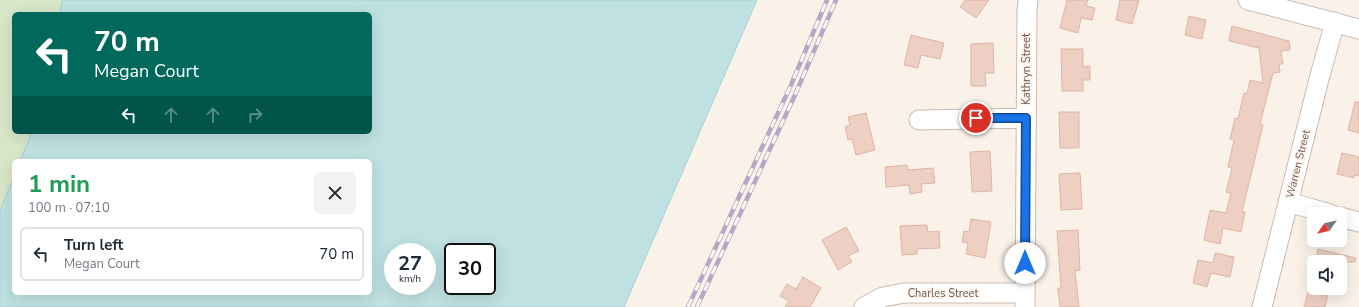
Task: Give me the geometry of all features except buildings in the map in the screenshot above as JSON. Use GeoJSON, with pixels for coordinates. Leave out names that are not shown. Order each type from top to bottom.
{"type":"FeatureCollection","features":[{"type":"Feature","properties":{"kind":"street","name":"Kathryn Street"},"geometry":{"type":"LineString","coordinates":[[1025,300],[1028,0]]}},
{"type":"Feature","properties":{"kind":"street"},"geometry":{"type":"LineString","coordinates":[[1248,0],[1359,29]]}},
{"type":"Feature","properties":{"kind":"street","name":"Warren Street"},"geometry":{"type":"LineString","coordinates":[[1262,307],[1319,79],[1335,22]]}},
{"type":"Feature","properties":{"kind":"street"},"geometry":{"type":"LineString","coordinates":[[918,120],[1026,118]]}},
{"type":"Feature","properties":{"kind":"street"},"geometry":{"type":"LineString","coordinates":[[1288,202],[1307,207]]}},
{"type":"Feature","properties":{"kind":"street"},"geometry":{"type":"LineString","coordinates":[[1347,219],[1359,222]]}},
{"type":"Feature","properties":{"kind":"street","name":"Charles Street"},"geometry":{"type":"LineString","coordinates":[[864,307],[883,297],[904,293],[1025,300]]}},
{"type":"Feature","properties":{"kind":"green space"},"geometry":{"type":"Polygon","coordinates":[[[0,0],[62,0],[60,12],[12,12],[12,134],[31,134],[21,159],[12,159],[12,181],[0,211],[0,0]]]}},
{"type":"Feature","properties":{"kind":"water"},"geometry":{"type":"Polygon","coordinates":[[[62,0],[757,0],[624,307],[0,307],[0,211],[12,181],[12,295],[372,295],[372,159],[21,159],[31,134],[372,134],[372,12],[60,12],[62,0]]]}},
{"type":"Feature","properties":{"kind":"railway"},"geometry":{"type":"LineString","coordinates":[[688,307],[791,85],[827,0]]}},
{"type":"Feature","properties":{"kind":"railway"},"geometry":{"type":"LineString","coordinates":[[697,307],[795,95],[836,0]]}},
{"type":"Feature","properties":{"kind":"route"},"geometry":{"type":"LineString","coordinates":[[976,118],[1026,118],[1025,263]]}}]}
